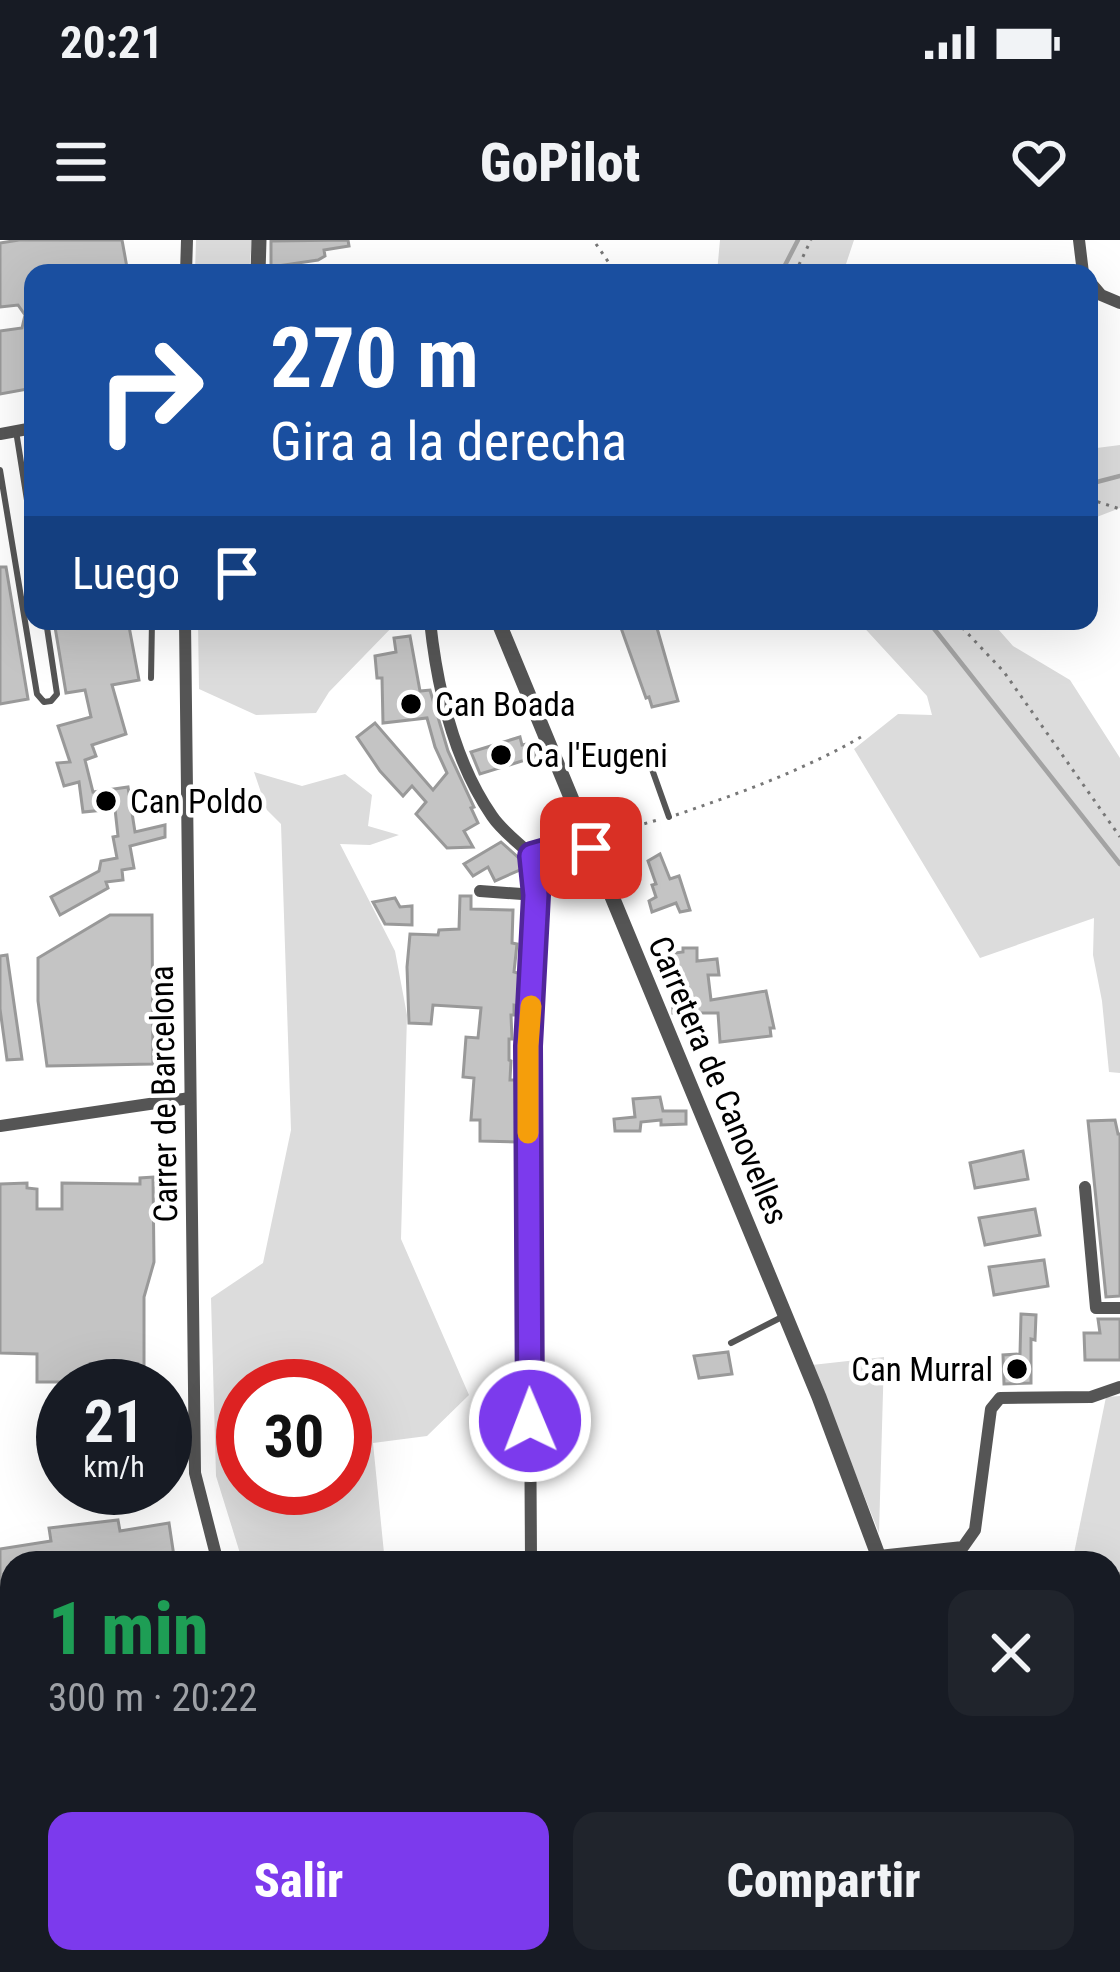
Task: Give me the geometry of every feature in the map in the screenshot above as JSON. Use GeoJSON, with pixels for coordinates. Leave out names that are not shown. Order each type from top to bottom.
{"type":"FeatureCollection","features":[{"type":"Feature","properties":{"kind":"street"},"geometry":{"type":"LineString","coordinates":[[0,434],[24,430]]}},
{"type":"Feature","properties":{"kind":"street","name":"Carrer de Barcelona"},"geometry":{"type":"LineString","coordinates":[[184,630],[195,1473],[215,1551]]}},
{"type":"Feature","properties":{"kind":"street"},"geometry":{"type":"LineString","coordinates":[[432,630],[460,756],[493,818],[532,856],[536,895],[528,1046],[531,1551]]}},
{"type":"Feature","properties":{"kind":"street","name":"Carretera de Canovelles"},"geometry":{"type":"LineString","coordinates":[[502,630],[877,1551]]}},
{"type":"Feature","properties":{"kind":"street"},"geometry":{"type":"LineString","coordinates":[[532,856],[588,840]]}},
{"type":"Feature","properties":{"kind":"street"},"geometry":{"type":"LineString","coordinates":[[480,891],[536,895]]}},
{"type":"Feature","properties":{"kind":"street"},"geometry":{"type":"LineString","coordinates":[[0,1126],[190,1099]]}},
{"type":"Feature","properties":{"kind":"street"},"geometry":{"type":"LineString","coordinates":[[1085,1187],[1096,1308],[1120,1308]]}},
{"type":"Feature","properties":{"kind":"street"},"geometry":{"type":"LineString","coordinates":[[935,1551],[963,1547],[975,1530],[991,1409],[1000,1398],[1091,1397],[1120,1387]]}},
{"type":"Feature","properties":{"kind":"lane"},"geometry":{"type":"LineString","coordinates":[[16,431],[24,481]]}},
{"type":"Feature","properties":{"kind":"lane"},"geometry":{"type":"LineString","coordinates":[[0,470],[24,613]]}},
{"type":"Feature","properties":{"kind":"lane"},"geometry":{"type":"LineString","coordinates":[[27,630],[38,697],[48,702],[57,694],[47,630]]}},
{"type":"Feature","properties":{"kind":"lane"},"geometry":{"type":"LineString","coordinates":[[151,678],[152,630]]}},
{"type":"Feature","properties":{"kind":"lane"},"geometry":{"type":"LineString","coordinates":[[648,758],[670,817]]}},
{"type":"Feature","properties":{"kind":"lane"},"geometry":{"type":"LineString","coordinates":[[731,1343],[785,1316]]}},
{"type":"Feature","properties":{"kind":"path"},"geometry":{"type":"LineString","coordinates":[[596,244],[610,264]]}},
{"type":"Feature","properties":{"kind":"path"},"geometry":{"type":"LineString","coordinates":[[964,630],[1004,672],[1120,837]]}},
{"type":"Feature","properties":{"kind":"path"},"geometry":{"type":"LineString","coordinates":[[588,840],[741,793],[861,737]]}},
{"type":"Feature","properties":{"kind":"shaded area"},"geometry":{"type":"Polygon","coordinates":[[[196,240],[252,240],[250,264],[195,264],[196,240]]]}},
{"type":"Feature","properties":{"kind":"shaded area"},"geometry":{"type":"Polygon","coordinates":[[[720,240],[854,240],[846,264],[718,264],[720,240]]]}},
{"type":"Feature","properties":{"kind":"shaded area"},"geometry":{"type":"Polygon","coordinates":[[[1120,445],[1120,508],[1098,517],[1098,448],[1120,445]]]}},
{"type":"Feature","properties":{"kind":"shaded area"},"geometry":{"type":"Polygon","coordinates":[[[198,630],[389,630],[329,692],[316,713],[256,715],[199,689],[198,630]]]}},
{"type":"Feature","properties":{"kind":"shaded area"},"geometry":{"type":"Polygon","coordinates":[[[866,630],[999,630],[1013,646],[1070,680],[1120,758],[1120,1073],[1109,1072],[1093,955],[1094,918],[980,958],[854,749],[898,714],[932,715],[927,696],[866,630]]]}},
{"type":"Feature","properties":{"kind":"shaded area"},"geometry":{"type":"Polygon","coordinates":[[[254,772],[302,786],[345,774],[372,795],[368,826],[399,835],[370,845],[340,844],[395,951],[407,1015],[401,1239],[469,1395],[427,1436],[373,1443],[384,1551],[239,1551],[228,1515],[372,1515],[372,1359],[216,1359],[216,1476],[211,1298],[263,1263],[291,1130],[281,824],[267,810],[254,772]]]}},
{"type":"Feature","properties":{"kind":"shaded area"},"geometry":{"type":"Polygon","coordinates":[[[884,1357],[879,1533],[812,1365],[884,1357]]]}},
{"type":"Feature","properties":{"kind":"shaded area"},"geometry":{"type":"Polygon","coordinates":[[[1120,1396],[1120,1551],[1074,1551],[1106,1397],[1120,1396]]]}},
{"type":"Feature","properties":{"kind":"building"},"geometry":{"type":"Polygon","coordinates":[[[122,240],[126,264],[24,264],[24,314],[18,305],[0,307],[0,243],[122,240]]]}},
{"type":"Feature","properties":{"kind":"building"},"geometry":{"type":"Polygon","coordinates":[[[348,240],[349,246],[324,250],[325,256],[318,260],[271,264],[271,241],[348,240]]]}},
{"type":"Feature","properties":{"kind":"building"},"geometry":{"type":"Polygon","coordinates":[[[24,319],[24,390],[0,394],[0,331],[22,328],[24,319]]]}},
{"type":"Feature","properties":{"kind":"building"},"geometry":{"type":"Polygon","coordinates":[[[0,567],[6,567],[28,699],[0,704],[0,567]]]}},
{"type":"Feature","properties":{"kind":"building"},"geometry":{"type":"Polygon","coordinates":[[[56,630],[130,630],[139,680],[112,685],[126,734],[92,745],[96,756],[85,760],[93,792],[128,787],[135,832],[165,825],[165,837],[130,846],[134,868],[122,870],[123,880],[106,882],[108,888],[60,915],[51,897],[99,871],[101,861],[117,858],[113,837],[118,836],[115,809],[83,812],[79,782],[64,786],[57,763],[70,762],[58,726],[91,717],[85,690],[66,693],[56,630]]]}},
{"type":"Feature","properties":{"kind":"building"},"geometry":{"type":"Polygon","coordinates":[[[622,630],[658,630],[678,701],[652,707],[622,630]]]}},
{"type":"Feature","properties":{"kind":"building"},"geometry":{"type":"Polygon","coordinates":[[[410,636],[420,691],[430,690],[448,751],[474,807],[478,823],[464,831],[473,847],[447,848],[416,814],[426,802],[412,786],[403,796],[357,737],[375,723],[433,790],[447,773],[427,718],[383,723],[382,678],[377,678],[375,656],[396,652],[394,638],[410,636]]]}},
{"type":"Feature","properties":{"kind":"building","name":"Ca l'Eugeni"},"geometry":{"type":"Polygon","coordinates":[[[520,737],[522,745],[532,743],[535,757],[480,774],[471,752],[520,737]]]}},
{"type":"Feature","properties":{"kind":"building"},"geometry":{"type":"Polygon","coordinates":[[[501,842],[521,860],[522,869],[495,881],[488,867],[473,876],[464,864],[501,842]]]}},
{"type":"Feature","properties":{"kind":"building"},"geometry":{"type":"Polygon","coordinates":[[[660,854],[670,879],[679,876],[690,910],[680,912],[676,903],[652,912],[649,901],[656,897],[652,885],[656,884],[648,861],[660,854]]]}},
{"type":"Feature","properties":{"kind":"building"},"geometry":{"type":"Polygon","coordinates":[[[460,896],[471,896],[471,909],[513,910],[514,972],[521,974],[519,1006],[514,1005],[511,1015],[509,1060],[510,1080],[518,1080],[518,1142],[480,1141],[480,1120],[471,1120],[474,1078],[463,1077],[466,1037],[478,1038],[481,1008],[433,1005],[431,1024],[409,1023],[410,934],[438,935],[439,930],[459,929],[460,896]]]}},
{"type":"Feature","properties":{"kind":"building"},"geometry":{"type":"Polygon","coordinates":[[[395,898],[400,907],[412,906],[412,925],[385,924],[373,902],[395,898]]]}},
{"type":"Feature","properties":{"kind":"building"},"geometry":{"type":"Polygon","coordinates":[[[110,915],[152,915],[153,1064],[47,1066],[38,958],[110,915]]]}},
{"type":"Feature","properties":{"kind":"building"},"geometry":{"type":"Polygon","coordinates":[[[683,948],[697,948],[697,961],[717,959],[719,975],[708,975],[711,1000],[766,991],[774,1028],[770,1028],[771,1036],[720,1042],[718,1013],[673,1013],[672,976],[659,975],[659,955],[683,952],[683,948]]]}},
{"type":"Feature","properties":{"kind":"building"},"geometry":{"type":"Polygon","coordinates":[[[7,955],[22,1059],[7,1060],[0,956],[7,955]]]}},
{"type":"Feature","properties":{"kind":"building"},"geometry":{"type":"Polygon","coordinates":[[[660,1097],[663,1111],[686,1111],[686,1124],[661,1125],[661,1120],[641,1122],[640,1131],[615,1131],[614,1119],[635,1117],[633,1099],[660,1097]]]}},
{"type":"Feature","properties":{"kind":"building"},"geometry":{"type":"Polygon","coordinates":[[[1115,1120],[1120,1134],[1120,1296],[1106,1297],[1088,1121],[1115,1120]]]}},
{"type":"Feature","properties":{"kind":"building"},"geometry":{"type":"Polygon","coordinates":[[[1023,1151],[1028,1179],[975,1188],[970,1163],[1023,1151]]]}},
{"type":"Feature","properties":{"kind":"building"},"geometry":{"type":"Polygon","coordinates":[[[153,1177],[154,1262],[144,1297],[144,1359],[37,1359],[37,1354],[0,1353],[0,1184],[27,1183],[27,1188],[37,1189],[37,1209],[62,1209],[62,1183],[140,1184],[140,1178],[153,1177]]]}},
{"type":"Feature","properties":{"kind":"building"},"geometry":{"type":"Polygon","coordinates":[[[1035,1209],[1040,1235],[985,1245],[979,1218],[1035,1209]]]}},
{"type":"Feature","properties":{"kind":"building"},"geometry":{"type":"Polygon","coordinates":[[[1044,1260],[1048,1286],[994,1295],[989,1267],[1044,1260]]]}},
{"type":"Feature","properties":{"kind":"building"},"geometry":{"type":"Polygon","coordinates":[[[1021,1314],[1036,1315],[1031,1383],[1004,1384],[1003,1355],[1020,1354],[1021,1314]]]}},
{"type":"Feature","properties":{"kind":"building"},"geometry":{"type":"Polygon","coordinates":[[[1098,1319],[1120,1319],[1120,1360],[1085,1360],[1084,1333],[1100,1333],[1098,1319]]]}},
{"type":"Feature","properties":{"kind":"building"},"geometry":{"type":"Polygon","coordinates":[[[728,1352],[732,1374],[699,1378],[694,1356],[728,1352]]]}},
{"type":"Feature","properties":{"kind":"building"},"geometry":{"type":"Polygon","coordinates":[[[118,1520],[120,1531],[169,1523],[173,1551],[0,1551],[51,1541],[49,1528],[118,1520]]]}},
{"type":"Feature","properties":{"kind":"waterway"},"geometry":{"type":"LineString","coordinates":[[786,264],[798,240]]}},
{"type":"Feature","properties":{"kind":"waterway"},"geometry":{"type":"LineString","coordinates":[[1098,482],[1120,476]]}},
{"type":"Feature","properties":{"kind":"waterway"},"geometry":{"type":"LineString","coordinates":[[935,630],[1120,864]]}},
{"type":"Feature","properties":{"kind":"slow traffic"},"geometry":{"type":"LineString","coordinates":[[528,1133],[531,1006]]}},
{"type":"Feature","properties":{"kind":"place","name":"Can Boada"},"geometry":{"type":"Point","coordinates":[411,704]}},
{"type":"Feature","properties":{"kind":"place","name":"Ca l'Eugeni"},"geometry":{"type":"Point","coordinates":[501,755]}},
{"type":"Feature","properties":{"kind":"place","name":"Can Poldo"},"geometry":{"type":"Point","coordinates":[106,801]}},
{"type":"Feature","properties":{"kind":"place","name":"Can Murral"},"geometry":{"type":"Point","coordinates":[1017,1369]}},
{"type":"Feature","properties":{"kind":"route"},"geometry":{"type":"LineString","coordinates":[[530,1421],[528,1046],[536,895],[532,856],[588,840],[591,848]]}}]}
